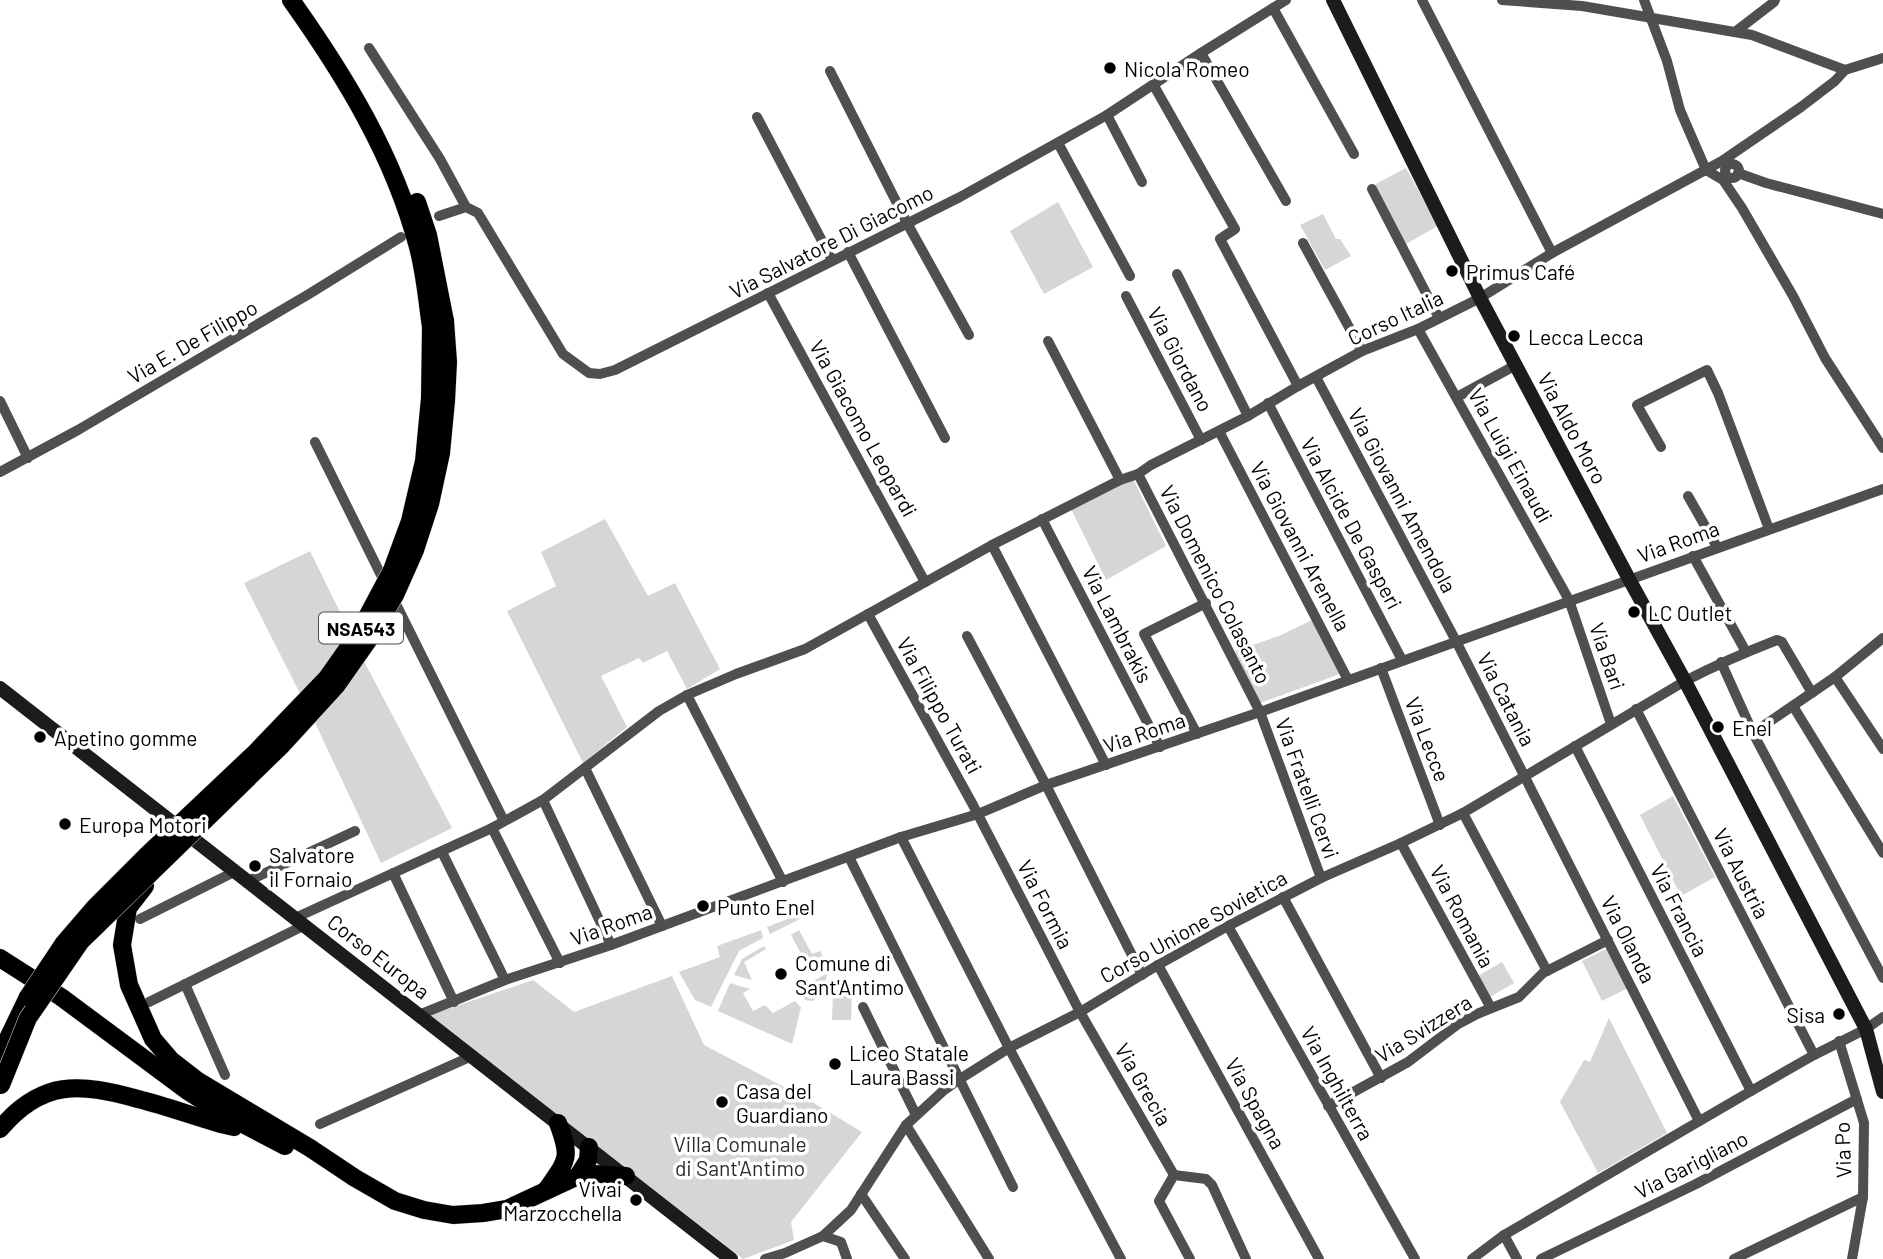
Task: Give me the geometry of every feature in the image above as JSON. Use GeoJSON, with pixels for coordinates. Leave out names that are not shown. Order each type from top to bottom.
{"type":"FeatureCollection","features":[{"type":"Feature","properties":{"kind":"highway"},"geometry":{"type":"LineString","coordinates":[[291,0],[323,45],[388,159],[419,249],[438,324]]}},
{"type":"Feature","properties":{"kind":"highway"},"geometry":{"type":"LineString","coordinates":[[305,0],[382,120],[413,189],[428,234],[438,324]]}},
{"type":"Feature","properties":{"kind":"highway","name":"NSA543"},"geometry":{"type":"LineString","coordinates":[[1,1086],[29,1018],[81,941],[282,745],[336,686],[369,639],[395,595],[415,550],[441,453],[448,362],[438,324]]}},
{"type":"Feature","properties":{"kind":"highway","name":"NSA543"},"geometry":{"type":"LineString","coordinates":[[0,1055],[28,997],[64,943],[95,906],[256,752],[327,678],[358,634],[392,570],[410,521],[425,448],[438,324]]}},
{"type":"Feature","properties":{"kind":"highway"},"geometry":{"type":"LineString","coordinates":[[163,860],[128,908],[122,945],[129,985],[153,1039],[171,1060],[198,1081],[355,1178]]}},
{"type":"Feature","properties":{"kind":"highway"},"geometry":{"type":"LineString","coordinates":[[0,958],[61,997],[189,1093],[251,1129],[355,1178],[396,1201],[453,1215],[507,1209],[578,1176],[626,1176]]}},
{"type":"Feature","properties":{"kind":"highway"},"geometry":{"type":"LineString","coordinates":[[0,1027],[28,997]]}},
{"type":"Feature","properties":{"kind":"highway"},"geometry":{"type":"LineString","coordinates":[[0,1129],[16,1111],[36,1098],[57,1090],[82,1087],[106,1090],[221,1124],[251,1129]]}},
{"type":"Feature","properties":{"kind":"highway"},"geometry":{"type":"LineString","coordinates":[[558,1123],[565,1141],[566,1162]]}},
{"type":"Feature","properties":{"kind":"highway"},"geometry":{"type":"LineString","coordinates":[[547,1190],[566,1162],[589,1147]]}},
{"type":"Feature","properties":{"kind":"highway"},"geometry":{"type":"LineString","coordinates":[[578,1176],[588,1160],[589,1147]]}},
{"type":"Feature","properties":{"kind":"street","name":"Via Salvatore Di Giacomo"},"geometry":{"type":"LineString","coordinates":[[369,48],[440,159],[466,207],[478,212],[563,354],[589,373],[600,373],[615,370],[960,197],[1107,115],[1286,0]]}},
{"type":"Feature","properties":{"kind":"street","name":"Via Aldo Moro"},"geometry":{"type":"LineString","coordinates":[[1333,0],[1480,298],[1685,681],[1866,1029],[1883,1093]]}},
{"type":"Feature","properties":{"kind":"street"},"geometry":{"type":"LineString","coordinates":[[1422,0],[1552,253]]}},
{"type":"Feature","properties":{"kind":"street"},"geometry":{"type":"LineString","coordinates":[[1502,0],[1583,3],[1650,19],[1752,35],[1845,70],[1883,58]]}},
{"type":"Feature","properties":{"kind":"street"},"geometry":{"type":"LineString","coordinates":[[1644,0],[1667,61],[1680,110],[1706,170],[1723,180],[1731,190],[1793,296],[1825,358],[1883,448]]}},
{"type":"Feature","properties":{"kind":"street"},"geometry":{"type":"LineString","coordinates":[[1735,32],[1776,0]]}},
{"type":"Feature","properties":{"kind":"street"},"geometry":{"type":"LineString","coordinates":[[1273,8],[1354,154]]}},
{"type":"Feature","properties":{"kind":"street"},"geometry":{"type":"LineString","coordinates":[[1201,53],[1286,201]]}},
{"type":"Feature","properties":{"kind":"street","name":"Corso Italia"},"geometry":{"type":"LineString","coordinates":[[149,1002],[393,873],[492,828],[543,800],[659,711],[687,695],[805,649],[992,545],[1120,480],[1138,474],[1248,416],[1362,351],[1418,329],[1480,298],[1552,253],[1706,170],[1725,163],[1835,81],[1845,70]]}},
{"type":"Feature","properties":{"kind":"street"},"geometry":{"type":"LineString","coordinates":[[830,71],[969,335]]}},
{"type":"Feature","properties":{"kind":"street"},"geometry":{"type":"LineString","coordinates":[[1153,84],[1235,229],[1220,239],[1298,386]]}},
{"type":"Feature","properties":{"kind":"street"},"geometry":{"type":"LineString","coordinates":[[1107,115],[1142,182]]}},
{"type":"Feature","properties":{"kind":"street"},"geometry":{"type":"LineString","coordinates":[[757,117],[832,260]]}},
{"type":"Feature","properties":{"kind":"street"},"geometry":{"type":"LineString","coordinates":[[1058,143],[1130,276]]}},
{"type":"Feature","properties":{"kind":"street"},"geometry":{"type":"LineString","coordinates":[[1725,163],[1736,165],[1739,169],[1731,190]]}},
{"type":"Feature","properties":{"kind":"street"},"geometry":{"type":"LineString","coordinates":[[1735,175],[1883,214]]}},
{"type":"Feature","properties":{"kind":"street"},"geometry":{"type":"LineString","coordinates":[[1373,189],[1439,318]]}},
{"type":"Feature","properties":{"kind":"street"},"geometry":{"type":"LineString","coordinates":[[439,216],[466,207]]}},
{"type":"Feature","properties":{"kind":"street","name":"Via E. De Filippo"},"geometry":{"type":"LineString","coordinates":[[0,472],[309,294],[401,237]]}},
{"type":"Feature","properties":{"kind":"street"},"geometry":{"type":"LineString","coordinates":[[1303,243],[1362,351]]}},
{"type":"Feature","properties":{"kind":"street"},"geometry":{"type":"LineString","coordinates":[[848,252],[945,438]]}},
{"type":"Feature","properties":{"kind":"street"},"geometry":{"type":"LineString","coordinates":[[1177,274],[1248,416]]}},
{"type":"Feature","properties":{"kind":"street","name":"Via Giacomo Leopardi"},"geometry":{"type":"LineString","coordinates":[[768,293],[925,582]]}},
{"type":"Feature","properties":{"kind":"street","name":"Via Giordano"},"geometry":{"type":"LineString","coordinates":[[1126,296],[1201,440]]}},
{"type":"Feature","properties":{"kind":"street","name":"Via Luigi Einaudi"},"geometry":{"type":"LineString","coordinates":[[1418,329],[1569,600]]}},
{"type":"Feature","properties":{"kind":"street"},"geometry":{"type":"LineString","coordinates":[[1048,341],[1120,480]]}},
{"type":"Feature","properties":{"kind":"street"},"geometry":{"type":"LineString","coordinates":[[1457,397],[1516,365]]}},
{"type":"Feature","properties":{"kind":"street"},"geometry":{"type":"LineString","coordinates":[[1661,447],[1637,405],[1707,370],[1769,529]]}},
{"type":"Feature","properties":{"kind":"street","name":"Via Giovanni Amendola"},"geometry":{"type":"LineString","coordinates":[[1316,377],[1456,641]]}},
{"type":"Feature","properties":{"kind":"street"},"geometry":{"type":"LineString","coordinates":[[0,401],[28,458]]}},
{"type":"Feature","properties":{"kind":"street","name":"Via Alcide De Gasperi"},"geometry":{"type":"LineString","coordinates":[[1268,403],[1402,660]]}},
{"type":"Feature","properties":{"kind":"street","name":"Via Giovanni Arenella"},"geometry":{"type":"LineString","coordinates":[[1219,431],[1348,680]]}},
{"type":"Feature","properties":{"kind":"street"},"geometry":{"type":"LineString","coordinates":[[315,443],[505,821]]}},
{"type":"Feature","properties":{"kind":"street","name":"Via Domenico Colasanto"},"geometry":{"type":"LineString","coordinates":[[1138,474],[1260,712]]}},
{"type":"Feature","properties":{"kind":"street","name":"Via Roma"},"geometry":{"type":"LineString","coordinates":[[419,1014],[901,837],[978,814],[1046,785],[1260,712],[1883,489]]}},
{"type":"Feature","properties":{"kind":"street"},"geometry":{"type":"LineString","coordinates":[[1688,496],[1717,547]]}},
{"type":"Feature","properties":{"kind":"street","name":"Via Lambrakis"},"geometry":{"type":"LineString","coordinates":[[1042,519],[1160,747]]}},
{"type":"Feature","properties":{"kind":"street"},"geometry":{"type":"LineString","coordinates":[[992,545],[1106,765]]}},
{"type":"Feature","properties":{"kind":"street"},"geometry":{"type":"LineString","coordinates":[[1693,556],[1746,652]]}},
{"type":"Feature","properties":{"kind":"street","name":"Via Bari"},"geometry":{"type":"LineString","coordinates":[[1569,600],[1611,724]]}},
{"type":"Feature","properties":{"kind":"street"},"geometry":{"type":"LineString","coordinates":[[1197,734],[1144,634],[1206,603]]}},
{"type":"Feature","properties":{"kind":"street","name":"Via Filippo Turati"},"geometry":{"type":"LineString","coordinates":[[868,614],[978,814]]}},
{"type":"Feature","properties":{"kind":"street"},"geometry":{"type":"LineString","coordinates":[[967,636],[1142,975]]}},
{"type":"Feature","properties":{"kind":"street"},"geometry":{"type":"LineString","coordinates":[[1753,733],[1835,677],[1883,638]]}},
{"type":"Feature","properties":{"kind":"street","name":"Corso Unione Sovietica"},"geometry":{"type":"LineString","coordinates":[[765,1259],[823,1236],[851,1210],[906,1125],[960,1079],[1009,1048],[1080,1012],[1228,926],[1321,878],[1463,813],[1685,681],[1746,652],[1777,640],[1782,642],[1812,693]]}},
{"type":"Feature","properties":{"kind":"street","name":"Via Catania"},"geometry":{"type":"LineString","coordinates":[[1456,641],[1524,776]]}},
{"type":"Feature","properties":{"kind":"street"},"geometry":{"type":"LineString","coordinates":[[1721,662],[1753,733],[1883,978]]}},
{"type":"Feature","properties":{"kind":"street","name":"Via Lecce"},"geometry":{"type":"LineString","coordinates":[[1381,668],[1440,824]]}},
{"type":"Feature","properties":{"kind":"street"},"geometry":{"type":"LineString","coordinates":[[1835,677],[1883,749]]}},
{"type":"Feature","properties":{"kind":"street","name":"Corso Europa"},"geometry":{"type":"LineString","coordinates":[[0,688],[732,1259]]}},
{"type":"Feature","properties":{"kind":"street"},"geometry":{"type":"LineString","coordinates":[[687,695],[783,882]]}},
{"type":"Feature","properties":{"kind":"street"},"geometry":{"type":"LineString","coordinates":[[1793,706],[1883,853]]}},
{"type":"Feature","properties":{"kind":"street","name":"Via Austria"},"geometry":{"type":"LineString","coordinates":[[1636,709],[1814,1055]]}},
{"type":"Feature","properties":{"kind":"street","name":"Via Fratelli Cervi"},"geometry":{"type":"LineString","coordinates":[[1260,712],[1321,878]]}},
{"type":"Feature","properties":{"kind":"street","name":"Via Francia"},"geometry":{"type":"LineString","coordinates":[[1575,746],[1751,1091]]}},
{"type":"Feature","properties":{"kind":"street"},"geometry":{"type":"LineString","coordinates":[[584,768],[662,926]]}},
{"type":"Feature","properties":{"kind":"street","name":"Via Olanda"},"geometry":{"type":"LineString","coordinates":[[1524,776],[1699,1121]]}},
{"type":"Feature","properties":{"kind":"street"},"geometry":{"type":"LineString","coordinates":[[543,800],[611,945]]}},
{"type":"Feature","properties":{"kind":"street"},"geometry":{"type":"LineString","coordinates":[[1463,813],[1546,971]]}},
{"type":"Feature","properties":{"kind":"street","name":"Via Formia"},"geometry":{"type":"LineString","coordinates":[[978,814],[1080,1012]]}},
{"type":"Feature","properties":{"kind":"street"},"geometry":{"type":"LineString","coordinates":[[492,828],[560,963]]}},
{"type":"Feature","properties":{"kind":"street"},"geometry":{"type":"LineString","coordinates":[[248,881],[355,831]]}},
{"type":"Feature","properties":{"kind":"street"},"geometry":{"type":"LineString","coordinates":[[901,837],[1121,1259]]}},
{"type":"Feature","properties":{"kind":"street","name":"Via Romania"},"geometry":{"type":"LineString","coordinates":[[1401,843],[1490,1008]]}},
{"type":"Feature","properties":{"kind":"street"},"geometry":{"type":"LineString","coordinates":[[442,852],[505,981]]}},
{"type":"Feature","properties":{"kind":"street"},"geometry":{"type":"LineString","coordinates":[[849,857],[1013,1187]]}},
{"type":"Feature","properties":{"kind":"street"},"geometry":{"type":"LineString","coordinates":[[141,919],[236,872]]}},
{"type":"Feature","properties":{"kind":"street"},"geometry":{"type":"LineString","coordinates":[[393,873],[454,1002]]}},
{"type":"Feature","properties":{"kind":"street"},"geometry":{"type":"LineString","coordinates":[[1283,897],[1381,1078]]}},
{"type":"Feature","properties":{"kind":"street","name":"Via Inghilterra"},"geometry":{"type":"LineString","coordinates":[[1228,926],[1415,1259]]}},
{"type":"Feature","properties":{"kind":"street","name":"Via Svizzera"},"geometry":{"type":"LineString","coordinates":[[1328,1106],[1408,1062],[1458,1024],[1519,997],[1546,971],[1608,940]]}},
{"type":"Feature","properties":{"kind":"street","name":"Via Spagna"},"geometry":{"type":"LineString","coordinates":[[1158,965],[1319,1259]]}},
{"type":"Feature","properties":{"kind":"street"},"geometry":{"type":"LineString","coordinates":[[185,984],[225,1074]]}},
{"type":"Feature","properties":{"kind":"street"},"geometry":{"type":"LineString","coordinates":[[863,1007],[916,1115]]}},
{"type":"Feature","properties":{"kind":"street","name":"Via Grecia"},"geometry":{"type":"LineString","coordinates":[[1080,1012],[1174,1175]]}},
{"type":"Feature","properties":{"kind":"street"},"geometry":{"type":"LineString","coordinates":[[1472,1259],[1504,1235],[1883,1017]]}},
{"type":"Feature","properties":{"kind":"street","name":"Via Po"},"geometry":{"type":"LineString","coordinates":[[1839,1041],[1864,1124],[1863,1197],[1852,1259]]}},
{"type":"Feature","properties":{"kind":"street"},"geometry":{"type":"LineString","coordinates":[[320,1124],[472,1056]]}},
{"type":"Feature","properties":{"kind":"street","name":"Via Garigliano"},"geometry":{"type":"LineString","coordinates":[[1541,1259],[1696,1184],[1857,1099]]}},
{"type":"Feature","properties":{"kind":"street"},"geometry":{"type":"LineString","coordinates":[[906,1125],[989,1259]]}},
{"type":"Feature","properties":{"kind":"street"},"geometry":{"type":"LineString","coordinates":[[1190,1259],[1159,1201],[1174,1175],[1206,1179],[1212,1185],[1246,1259]]}},
{"type":"Feature","properties":{"kind":"street"},"geometry":{"type":"LineString","coordinates":[[860,1194],[905,1259]]}},
{"type":"Feature","properties":{"kind":"street"},"geometry":{"type":"LineString","coordinates":[[1734,1259],[1863,1197]]}},
{"type":"Feature","properties":{"kind":"street"},"geometry":{"type":"LineString","coordinates":[[1504,1235],[1517,1259]]}},
{"type":"Feature","properties":{"kind":"street"},"geometry":{"type":"LineString","coordinates":[[823,1236],[841,1242],[847,1259]]}},
{"type":"Feature","properties":{"kind":"green space"},"geometry":{"type":"Polygon","coordinates":[[[1406,168],[1438,226],[1404,245],[1372,186],[1406,168]]]}},
{"type":"Feature","properties":{"kind":"green space"},"geometry":{"type":"Polygon","coordinates":[[[1058,202],[1093,267],[1044,294],[1010,231],[1058,202]]]}},
{"type":"Feature","properties":{"kind":"green space"},"geometry":{"type":"Polygon","coordinates":[[[1323,214],[1336,239],[1340,239],[1351,256],[1325,270],[1300,225],[1323,214]]]}},
{"type":"Feature","properties":{"kind":"green space"},"geometry":{"type":"Polygon","coordinates":[[[1133,479],[1166,546],[1106,580],[1071,509],[1133,479]]]}},
{"type":"Feature","properties":{"kind":"green space"},"geometry":{"type":"Polygon","coordinates":[[[605,519],[648,596],[675,583],[720,669],[687,689],[667,651],[643,663],[639,658],[601,676],[627,727],[583,763],[507,611],[556,586],[541,552],[605,519]]]}},
{"type":"Feature","properties":{"kind":"green space"},"geometry":{"type":"Polygon","coordinates":[[[310,551],[367,667],[452,828],[381,863],[317,727],[244,583],[310,551]]]}},
{"type":"Feature","properties":{"kind":"green space"},"geometry":{"type":"Polygon","coordinates":[[[1312,620],[1340,674],[1260,703],[1235,651],[1279,636],[1312,620]]]}},
{"type":"Feature","properties":{"kind":"green space"},"geometry":{"type":"Polygon","coordinates":[[[1673,796],[1715,877],[1681,896],[1640,815],[1673,796]]]}},
{"type":"Feature","properties":{"kind":"green space"},"geometry":{"type":"Polygon","coordinates":[[[798,915],[800,919],[770,934],[767,927],[798,915]]]}},
{"type":"Feature","properties":{"kind":"green space"},"geometry":{"type":"Polygon","coordinates":[[[761,930],[763,938],[739,951],[711,1007],[695,1000],[679,972],[720,957],[717,946],[761,930]]]}},
{"type":"Feature","properties":{"kind":"green space"},"geometry":{"type":"Polygon","coordinates":[[[799,930],[812,954],[820,951],[828,966],[812,974],[791,935],[799,930]]]}},
{"type":"Feature","properties":{"kind":"green space"},"geometry":{"type":"Polygon","coordinates":[[[764,946],[766,949],[744,962],[752,980],[734,975],[742,959],[764,946]]]}},
{"type":"Feature","properties":{"kind":"green space"},"geometry":{"type":"Polygon","coordinates":[[[1608,948],[1628,988],[1602,1001],[1582,961],[1608,948]]]}},
{"type":"Feature","properties":{"kind":"green space"},"geometry":{"type":"Polygon","coordinates":[[[1502,962],[1514,983],[1490,997],[1478,976],[1502,962]]]}},
{"type":"Feature","properties":{"kind":"green space"},"geometry":{"type":"Polygon","coordinates":[[[828,973],[821,993],[813,1001],[805,1000],[803,997],[806,994],[812,995],[818,986],[815,980],[828,973]]]}},
{"type":"Feature","properties":{"kind":"green space","name":"Villa Comunale di Sant'Antimo"},"geometry":{"type":"Polygon","coordinates":[[[672,976],[704,1045],[809,1100],[862,1132],[791,1222],[794,1240],[743,1259],[430,1015],[533,980],[574,1012],[672,976]]]}},
{"type":"Feature","properties":{"kind":"green space"},"geometry":{"type":"Polygon","coordinates":[[[730,983],[750,989],[743,993],[753,1011],[765,1005],[773,1013],[795,1001],[801,1007],[792,1044],[718,1011],[730,983]]]}},
{"type":"Feature","properties":{"kind":"green space"},"geometry":{"type":"Polygon","coordinates":[[[833,993],[852,993],[851,1020],[832,1020],[833,993]]]}},
{"type":"Feature","properties":{"kind":"green space"},"geometry":{"type":"Polygon","coordinates":[[[1609,1018],[1667,1133],[1598,1173],[1560,1102],[1584,1060],[1590,1062],[1609,1018]]]}},
{"type":"Feature","properties":{"kind":"place","name":"Nicola Romeo"},"geometry":{"type":"Point","coordinates":[1110,68]}},
{"type":"Feature","properties":{"kind":"place","name":"Primus Café"},"geometry":{"type":"Point","coordinates":[1452,271]}},
{"type":"Feature","properties":{"kind":"place","name":"Lecca Lecca"},"geometry":{"type":"Point","coordinates":[1514,336]}},
{"type":"Feature","properties":{"kind":"place","name":"LC Outlet"},"geometry":{"type":"Point","coordinates":[1634,612]}},
{"type":"Feature","properties":{"kind":"place","name":"Enel"},"geometry":{"type":"Point","coordinates":[1718,727]}},
{"type":"Feature","properties":{"kind":"place","name":"Apetino gomme"},"geometry":{"type":"Point","coordinates":[40,737]}},
{"type":"Feature","properties":{"kind":"place","name":"Europa Motori"},"geometry":{"type":"Point","coordinates":[65,824]}},
{"type":"Feature","properties":{"kind":"place","name":"Salvatore il Fornaio"},"geometry":{"type":"Point","coordinates":[255,866]}},
{"type":"Feature","properties":{"kind":"place","name":"Punto Enel"},"geometry":{"type":"Point","coordinates":[703,906]}},
{"type":"Feature","properties":{"kind":"place","name":"Comune di Sant'Antimo"},"geometry":{"type":"Point","coordinates":[781,974]}},
{"type":"Feature","properties":{"kind":"place","name":"Sisa"},"geometry":{"type":"Point","coordinates":[1839,1014]}},
{"type":"Feature","properties":{"kind":"place","name":"Liceo Statale Laura Bassi"},"geometry":{"type":"Point","coordinates":[835,1064]}},
{"type":"Feature","properties":{"kind":"place","name":"Casa del Guardiano"},"geometry":{"type":"Point","coordinates":[722,1102]}},
{"type":"Feature","properties":{"kind":"place","name":"Vivai Marzocchella"},"geometry":{"type":"Point","coordinates":[636,1200]}}]}
